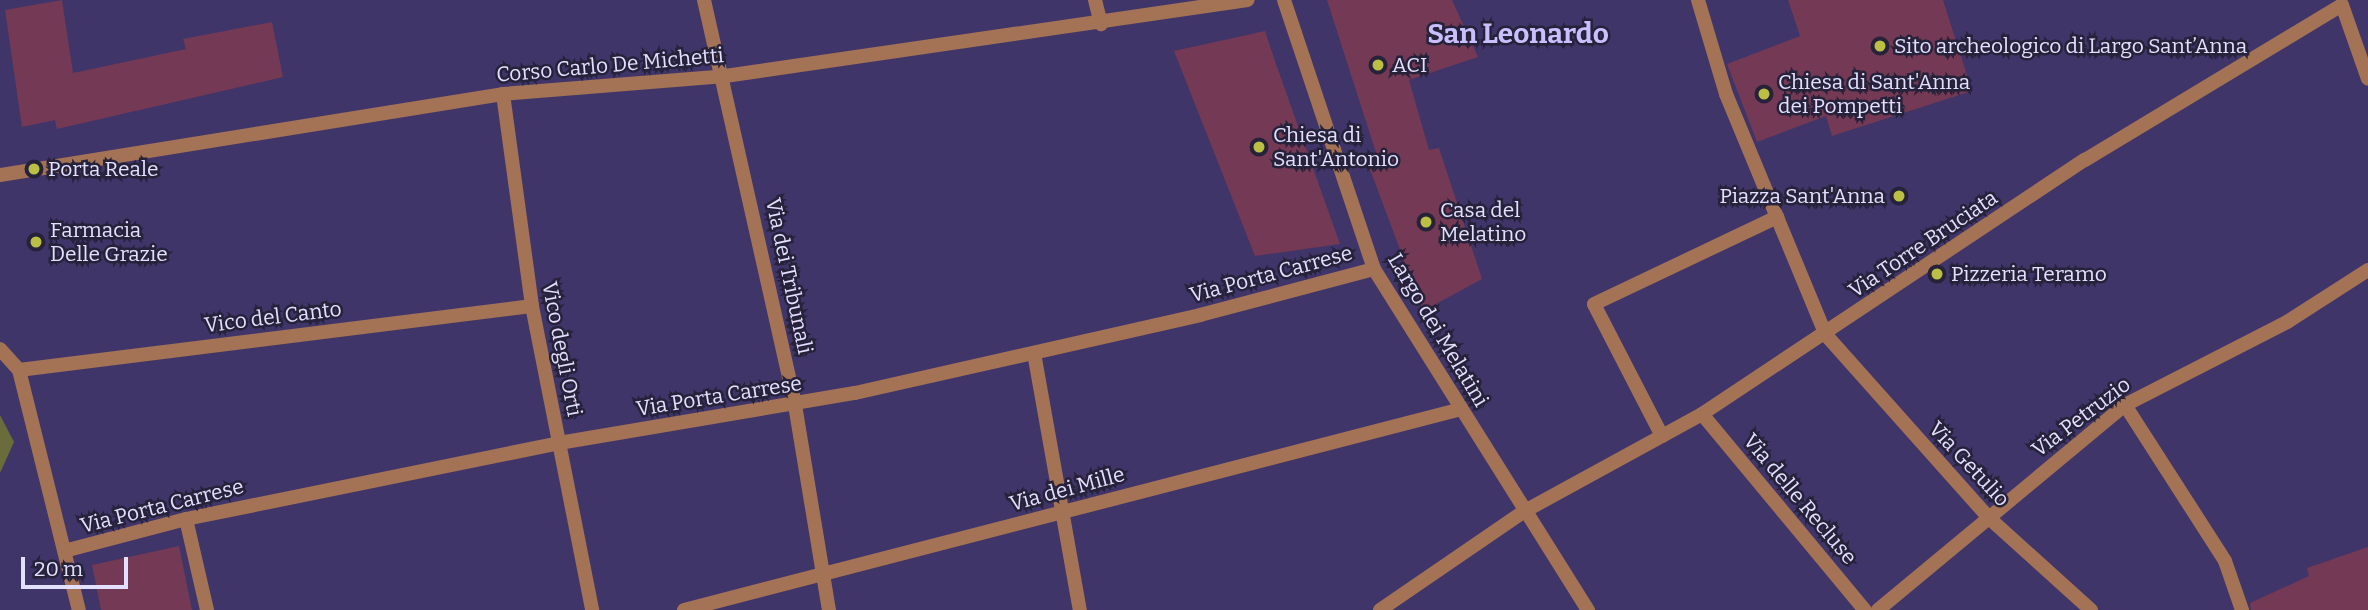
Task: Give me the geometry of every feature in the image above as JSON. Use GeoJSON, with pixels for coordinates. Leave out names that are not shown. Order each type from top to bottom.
{"type":"FeatureCollection","features":[{"type":"Feature","properties":{"kind":"street","name":"Via dei Tribunali"},"geometry":{"type":"LineString","coordinates":[[704,0],[725,76],[795,405],[821,575],[829,610]]}},
{"type":"Feature","properties":{"kind":"street"},"geometry":{"type":"LineString","coordinates":[[1095,0],[1101,24]]}},
{"type":"Feature","properties":{"kind":"street","name":"Corso Carlo De Michetti"},"geometry":{"type":"LineString","coordinates":[[0,175],[503,94],[725,76],[1101,24],[1248,0]]}},
{"type":"Feature","properties":{"kind":"street","name":"Largo dei Melatini"},"geometry":{"type":"LineString","coordinates":[[1284,0],[1374,269],[1523,512],[1588,610]]}},
{"type":"Feature","properties":{"kind":"street","name":"Via Getulio"},"geometry":{"type":"LineString","coordinates":[[1698,0],[1726,94],[1826,335],[1988,517],[2091,610]]}},
{"type":"Feature","properties":{"kind":"street"},"geometry":{"type":"LineString","coordinates":[[2341,2],[2368,79]]}},
{"type":"Feature","properties":{"kind":"street","name":"Via Torre Bruciata"},"geometry":{"type":"LineString","coordinates":[[1380,610],[1523,512],[1702,414],[1826,335],[2085,160],[2341,2]]}},
{"type":"Feature","properties":{"kind":"street","name":"Vico degli Orti"},"geometry":{"type":"LineString","coordinates":[[503,94],[532,306],[592,610]]}},
{"type":"Feature","properties":{"kind":"street"},"geometry":{"type":"LineString","coordinates":[[1662,436],[1594,304],[1777,217]]}},
{"type":"Feature","properties":{"kind":"street","name":"Via Porta Carrese"},"geometry":{"type":"LineString","coordinates":[[68,550],[186,519],[559,443],[795,405],[1034,353],[1374,269]]}},
{"type":"Feature","properties":{"kind":"street","name":"Via Petruzio"},"geometry":{"type":"LineString","coordinates":[[1878,610],[2125,405],[2287,322],[2368,270]]}},
{"type":"Feature","properties":{"kind":"street","name":"Vico del Canto"},"geometry":{"type":"LineString","coordinates":[[19,370],[532,306]]}},
{"type":"Feature","properties":{"kind":"street"},"geometry":{"type":"LineString","coordinates":[[0,349],[19,370],[68,550],[79,610]]}},
{"type":"Feature","properties":{"kind":"street"},"geometry":{"type":"LineString","coordinates":[[1034,353],[1080,610]]}},
{"type":"Feature","properties":{"kind":"street"},"geometry":{"type":"LineString","coordinates":[[2125,405],[2225,561],[2242,610]]}},
{"type":"Feature","properties":{"kind":"street","name":"Via dei Mille"},"geometry":{"type":"LineString","coordinates":[[684,610],[1461,409]]}},
{"type":"Feature","properties":{"kind":"street","name":"Via delle Recluse"},"geometry":{"type":"LineString","coordinates":[[1702,414],[1865,610]]}},
{"type":"Feature","properties":{"kind":"street"},"geometry":{"type":"LineString","coordinates":[[186,519],[207,610]]}},
{"type":"Feature","properties":{"kind":"green space"},"geometry":{"type":"Polygon","coordinates":[[[0,415],[14,442],[0,473],[0,415]]]}},
{"type":"Feature","properties":{"kind":"building"},"geometry":{"type":"Polygon","coordinates":[[[62,0],[73,73],[186,49],[183,39],[272,22],[283,77],[57,129],[55,120],[22,127],[5,10],[62,0]]]}},
{"type":"Feature","properties":{"kind":"building"},"geometry":{"type":"Polygon","coordinates":[[[1327,0],[1452,0],[1478,57],[1409,80],[1429,150],[1439,148],[1482,279],[1423,311],[1368,164],[1379,162],[1327,0]]]}},
{"type":"Feature","properties":{"kind":"building","name":"Sito archeologico di Largo Sant’Anna"},"geometry":{"type":"Polygon","coordinates":[[[1788,0],[1943,0],[1972,91],[1832,136],[1826,116],[1757,142],[1727,64],[1800,36],[1788,0]]]}},
{"type":"Feature","properties":{"kind":"building","name":"Chiesa di Sant'Antonio"},"geometry":{"type":"Polygon","coordinates":[[[1265,31],[1340,244],[1255,256],[1174,51],[1265,31]]]}},
{"type":"Feature","properties":{"kind":"building"},"geometry":{"type":"Polygon","coordinates":[[[179,546],[192,610],[101,610],[92,565],[179,546]]]}},
{"type":"Feature","properties":{"kind":"building"},"geometry":{"type":"Polygon","coordinates":[[[2368,547],[2368,610],[2251,610],[2250,603],[2309,576],[2307,568],[2368,547]]]}},
{"type":"Feature","properties":{"kind":"place","name":"Sito archeologico di Largo Sant’Anna"},"geometry":{"type":"Point","coordinates":[1880,46]}},
{"type":"Feature","properties":{"kind":"place","name":"ACI"},"geometry":{"type":"Point","coordinates":[1378,65]}},
{"type":"Feature","properties":{"kind":"place","name":"Chiesa di Sant'Anna dei Pompetti"},"geometry":{"type":"Point","coordinates":[1764,94]}},
{"type":"Feature","properties":{"kind":"place","name":"Chiesa di Sant'Antonio"},"geometry":{"type":"Point","coordinates":[1259,147]}},
{"type":"Feature","properties":{"kind":"place","name":"Porta Reale"},"geometry":{"type":"Point","coordinates":[34,169]}},
{"type":"Feature","properties":{"kind":"place","name":"Piazza Sant'Anna"},"geometry":{"type":"Point","coordinates":[1899,196]}},
{"type":"Feature","properties":{"kind":"place","name":"Casa del Melatino"},"geometry":{"type":"Point","coordinates":[1426,222]}},
{"type":"Feature","properties":{"kind":"place","name":"Farmacia Delle Grazie"},"geometry":{"type":"Point","coordinates":[36,242]}},
{"type":"Feature","properties":{"kind":"place","name":"Pizzeria Teramo"},"geometry":{"type":"Point","coordinates":[1937,274]}},
{"type":"Feature","properties":{"kind":"district","name":"San Leonardo"},"geometry":{"type":"Point","coordinates":[1518,34]}}]}
